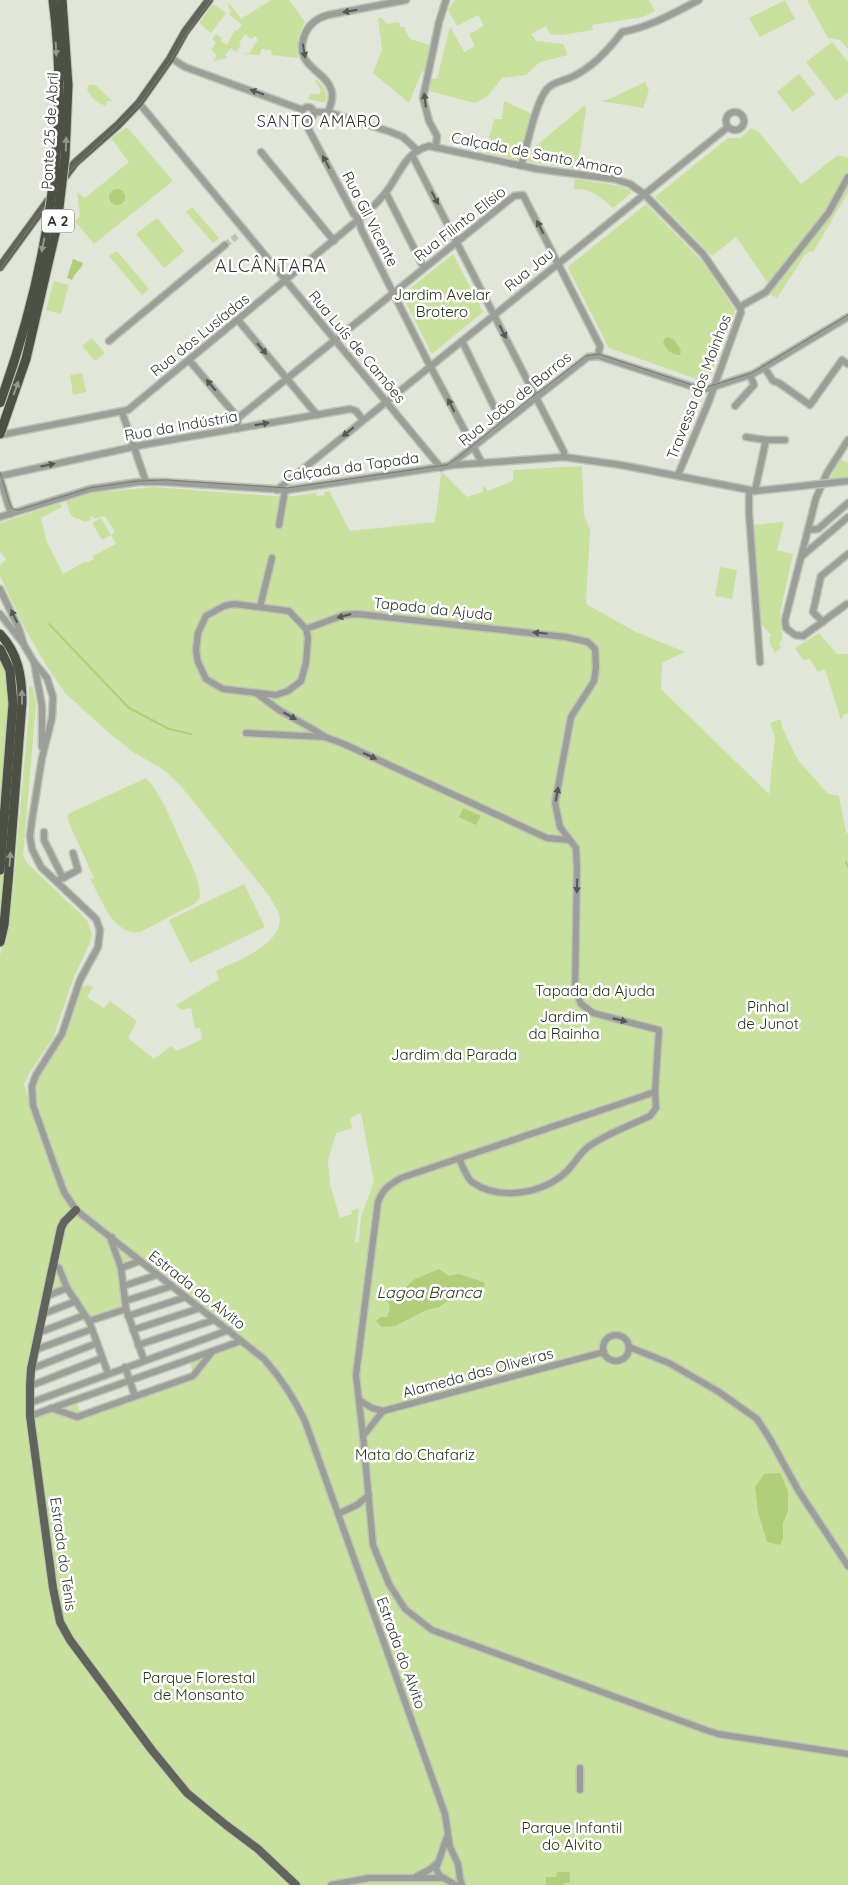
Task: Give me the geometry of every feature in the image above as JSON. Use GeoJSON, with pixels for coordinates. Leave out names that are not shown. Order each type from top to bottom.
{"type":"FeatureCollection","features":[{"type":"Feature","properties":{"kind":"highway","name":"Ponte 25 de Abril"},"geometry":{"type":"LineString","coordinates":[[0,403],[17,357],[48,225],[56,155],[58,85],[53,0]]}},
{"type":"Feature","properties":{"kind":"highway","name":"Ponte 25 de Abril"},"geometry":{"type":"LineString","coordinates":[[0,435],[26,359],[57,225],[65,156],[68,85],[62,0]]}},
{"type":"Feature","properties":{"kind":"highway"},"geometry":{"type":"LineString","coordinates":[[0,634],[10,647],[18,663],[22,680],[22,702],[8,882],[4,925],[0,942]]}},
{"type":"Feature","properties":{"kind":"highway"},"geometry":{"type":"LineString","coordinates":[[0,649],[10,670],[13,704],[0,870]]}},
{"type":"Feature","properties":{"kind":"main road"},"geometry":{"type":"LineString","coordinates":[[1,261],[41,211],[68,171],[140,103],[170,60],[185,32],[209,0]]}},
{"type":"Feature","properties":{"kind":"main road","name":"Estrada do Ténis"},"geometry":{"type":"LineString","coordinates":[[76,1210],[62,1225],[31,1368],[30,1386],[30,1416],[55,1602],[60,1622],[65,1632],[172,1775],[205,1808],[258,1849],[296,1885]]}},
{"type":"Feature","properties":{"kind":"main road","name":"Estrada do Ténis"},"geometry":{"type":"LineString","coordinates":[[280,1870],[286,1885]]}},
{"type":"Feature","properties":{"kind":"street"},"geometry":{"type":"LineString","coordinates":[[328,112],[332,98],[331,90],[327,82],[308,64],[302,47],[305,33],[310,25],[318,18],[328,15],[406,0]]}},
{"type":"Feature","properties":{"kind":"street"},"geometry":{"type":"LineString","coordinates":[[436,147],[437,136],[423,98],[440,16],[446,0]]}},
{"type":"Feature","properties":{"kind":"street"},"geometry":{"type":"LineString","coordinates":[[521,166],[536,112],[545,91],[552,84],[574,76],[614,43],[622,32],[636,30],[660,21],[699,0]]}},
{"type":"Feature","properties":{"kind":"street"},"geometry":{"type":"LineString","coordinates":[[170,60],[302,110]]}},
{"type":"Feature","properties":{"kind":"street","name":"Rua Luís de Camões"},"geometry":{"type":"LineString","coordinates":[[140,103],[441,468]]}},
{"type":"Feature","properties":{"kind":"street"},"geometry":{"type":"LineString","coordinates":[[302,110],[310,106],[315,112]]}},
{"type":"Feature","properties":{"kind":"street"},"geometry":{"type":"LineString","coordinates":[[302,110],[303,116],[308,119],[312,118],[315,112]]}},
{"type":"Feature","properties":{"kind":"street"},"geometry":{"type":"LineString","coordinates":[[315,112],[328,112],[403,137],[418,151],[458,241],[564,452],[564,457]]}},
{"type":"Feature","properties":{"kind":"street","name":"Rua Gil Vicente"},"geometry":{"type":"LineString","coordinates":[[308,119],[309,130],[359,220],[361,229],[393,293],[482,463]]}},
{"type":"Feature","properties":{"kind":"street","name":"Rua Jau"},"geometry":{"type":"LineString","coordinates":[[277,490],[728,127]]}},
{"type":"Feature","properties":{"kind":"street","name":"Calçada de Santo Amaro"},"geometry":{"type":"LineString","coordinates":[[418,151],[436,147],[521,166],[620,180],[635,187],[707,260],[740,308]]}},
{"type":"Feature","properties":{"kind":"street","name":"Rua dos Lusíadas"},"geometry":{"type":"LineString","coordinates":[[0,435],[128,410],[359,220],[386,193],[403,163],[418,151]]}},
{"type":"Feature","properties":{"kind":"street"},"geometry":{"type":"LineString","coordinates":[[261,152],[334,241]]}},
{"type":"Feature","properties":{"kind":"street"},"geometry":{"type":"LineString","coordinates":[[740,308],[766,292],[829,212],[848,177]]}},
{"type":"Feature","properties":{"kind":"street"},"geometry":{"type":"LineString","coordinates":[[386,193],[424,268]]}},
{"type":"Feature","properties":{"kind":"street","name":"Rua Filinto Elísio"},"geometry":{"type":"LineString","coordinates":[[238,418],[514,196],[523,195],[558,263]]}},
{"type":"Feature","properties":{"kind":"street"},"geometry":{"type":"LineString","coordinates":[[109,341],[225,245]]}},
{"type":"Feature","properties":{"kind":"street"},"geometry":{"type":"LineString","coordinates":[[558,263],[600,346],[598,356],[700,389],[713,387],[750,375],[848,317]]}},
{"type":"Feature","properties":{"kind":"street","name":"Travessa dos Moinhos"},"geometry":{"type":"LineString","coordinates":[[678,476],[709,401],[741,312],[740,308]]}},
{"type":"Feature","properties":{"kind":"street"},"geometry":{"type":"LineString","coordinates":[[238,320],[316,415]]}},
{"type":"Feature","properties":{"kind":"street"},"geometry":{"type":"LineString","coordinates":[[462,341],[502,423]]}},
{"type":"Feature","properties":{"kind":"street","name":"Rua João de Barros"},"geometry":{"type":"LineString","coordinates":[[449,466],[585,359],[598,356]]}},
{"type":"Feature","properties":{"kind":"street"},"geometry":{"type":"LineString","coordinates":[[189,360],[238,418],[237,429]]}},
{"type":"Feature","properties":{"kind":"street"},"geometry":{"type":"LineString","coordinates":[[764,367],[773,381],[779,383],[810,405],[845,362]]}},
{"type":"Feature","properties":{"kind":"street"},"geometry":{"type":"LineString","coordinates":[[735,406],[754,385],[750,375]]}},
{"type":"Feature","properties":{"kind":"street","name":"Rua da Indústria"},"geometry":{"type":"LineString","coordinates":[[0,477],[134,446],[352,409],[358,412],[363,420]]}},
{"type":"Feature","properties":{"kind":"street"},"geometry":{"type":"LineString","coordinates":[[122,412],[146,482]]}},
{"type":"Feature","properties":{"kind":"street"},"geometry":{"type":"LineString","coordinates":[[746,437],[785,440]]}},
{"type":"Feature","properties":{"kind":"street"},"geometry":{"type":"LineString","coordinates":[[760,662],[749,513],[752,491],[766,440]]}},
{"type":"Feature","properties":{"kind":"street"},"geometry":{"type":"LineString","coordinates":[[847,604],[803,636],[795,635],[786,628],[786,620],[816,498],[826,473],[848,440]]}},
{"type":"Feature","properties":{"kind":"street","name":"Calçada da Tapada"},"geometry":{"type":"LineString","coordinates":[[0,518],[90,489],[146,482],[285,490],[449,466],[564,457],[678,476],[752,491],[848,481]]}},
{"type":"Feature","properties":{"kind":"street"},"geometry":{"type":"LineString","coordinates":[[0,477],[11,514]]}},
{"type":"Feature","properties":{"kind":"street"},"geometry":{"type":"LineString","coordinates":[[279,525],[285,490]]}},
{"type":"Feature","properties":{"kind":"street"},"geometry":{"type":"LineString","coordinates":[[808,530],[818,529],[848,503]]}},
{"type":"Feature","properties":{"kind":"street"},"geometry":{"type":"LineString","coordinates":[[801,556],[848,517]]}},
{"type":"Feature","properties":{"kind":"street"},"geometry":{"type":"LineString","coordinates":[[823,622],[813,612],[821,576],[848,554]]}},
{"type":"Feature","properties":{"kind":"street"},"geometry":{"type":"LineString","coordinates":[[260,608],[272,558]]}},
{"type":"Feature","properties":{"kind":"street"},"geometry":{"type":"LineString","coordinates":[[0,589],[19,629],[24,645]]}},
{"type":"Feature","properties":{"kind":"street"},"geometry":{"type":"LineString","coordinates":[[234,604],[289,611],[306,629],[308,638],[306,663],[301,681],[288,691],[276,695],[223,689],[206,679],[198,662],[196,651],[198,633],[206,616],[214,610],[234,604]]}},
{"type":"Feature","properties":{"kind":"street"},"geometry":{"type":"LineString","coordinates":[[0,614],[46,678],[53,697],[52,718],[42,758]]}},
{"type":"Feature","properties":{"kind":"street","name":"Tapada da Ajuda"},"geometry":{"type":"LineString","coordinates":[[306,629],[344,615],[357,614],[545,634],[588,642],[595,649],[596,667],[594,681],[571,717],[555,803],[560,828],[576,848],[578,868],[575,989],[581,1004],[593,1013],[659,1030],[655,1092],[656,1108],[650,1116],[586,1148],[564,1173],[543,1186],[531,1190],[508,1194],[487,1189],[470,1181],[459,1158]]}},
{"type":"Feature","properties":{"kind":"street"},"geometry":{"type":"LineString","coordinates":[[34,662],[42,706],[42,758]]}},
{"type":"Feature","properties":{"kind":"street"},"geometry":{"type":"LineString","coordinates":[[256,692],[279,710],[324,737]]}},
{"type":"Feature","properties":{"kind":"street"},"geometry":{"type":"LineString","coordinates":[[246,733],[324,737],[344,744],[547,838],[569,840]]}},
{"type":"Feature","properties":{"kind":"street","name":"Estrada do Alvito"},"geometry":{"type":"LineString","coordinates":[[42,758],[30,836],[32,846],[40,867],[96,919],[101,934],[98,947],[80,980],[62,1034],[33,1081],[31,1092],[35,1111],[64,1192],[76,1210],[264,1359],[276,1372],[294,1400],[305,1421],[442,1806],[448,1826],[448,1836],[458,1864],[462,1885]]}},
{"type":"Feature","properties":{"kind":"street"},"geometry":{"type":"LineString","coordinates":[[44,832],[44,840],[63,878]]}},
{"type":"Feature","properties":{"kind":"street"},"geometry":{"type":"LineString","coordinates":[[56,882],[78,870],[73,853]]}},
{"type":"Feature","properties":{"kind":"street"},"geometry":{"type":"LineString","coordinates":[[655,1092],[401,1178],[382,1192],[378,1202],[356,1362],[374,1545],[389,1584],[405,1609],[432,1630],[718,1734],[848,1754]]}},
{"type":"Feature","properties":{"kind":"street"},"geometry":{"type":"LineString","coordinates":[[112,1237],[111,1240],[121,1268],[127,1312],[144,1360]]}},
{"type":"Feature","properties":{"kind":"street"},"geometry":{"type":"LineString","coordinates":[[121,1268],[140,1261]]}},
{"type":"Feature","properties":{"kind":"street"},"geometry":{"type":"LineString","coordinates":[[53,1264],[59,1268],[67,1288],[89,1321],[108,1373]]}},
{"type":"Feature","properties":{"kind":"street"},"geometry":{"type":"LineString","coordinates":[[123,1286],[157,1275]]}},
{"type":"Feature","properties":{"kind":"street"},"geometry":{"type":"LineString","coordinates":[[125,1301],[172,1286]]}},
{"type":"Feature","properties":{"kind":"street"},"geometry":{"type":"LineString","coordinates":[[47,1296],[67,1288]]}},
{"type":"Feature","properties":{"kind":"street"},"geometry":{"type":"LineString","coordinates":[[89,1321],[186,1297]]}},
{"type":"Feature","properties":{"kind":"street"},"geometry":{"type":"LineString","coordinates":[[43,1314],[76,1301]]}},
{"type":"Feature","properties":{"kind":"street"},"geometry":{"type":"LineString","coordinates":[[133,1330],[200,1308]]}},
{"type":"Feature","properties":{"kind":"street"},"geometry":{"type":"LineString","coordinates":[[38,1333],[85,1315]]}},
{"type":"Feature","properties":{"kind":"street"},"geometry":{"type":"LineString","coordinates":[[138,1345],[214,1320]]}},
{"type":"Feature","properties":{"kind":"street"},"geometry":{"type":"LineString","coordinates":[[35,1350],[92,1329]]}},
{"type":"Feature","properties":{"kind":"street"},"geometry":{"type":"LineString","coordinates":[[30,1402],[229,1330]]}},
{"type":"Feature","properties":{"kind":"street"},"geometry":{"type":"LineString","coordinates":[[612,1336],[622,1336],[627,1341],[629,1347],[628,1354],[620,1360],[610,1359],[604,1352],[604,1342],[612,1336]]}},
{"type":"Feature","properties":{"kind":"street"},"geometry":{"type":"LineString","coordinates":[[30,1416],[241,1341]]}},
{"type":"Feature","properties":{"kind":"street"},"geometry":{"type":"LineString","coordinates":[[31,1368],[97,1343]]}},
{"type":"Feature","properties":{"kind":"street"},"geometry":{"type":"LineString","coordinates":[[629,1347],[669,1363],[719,1392],[757,1420],[770,1439],[798,1490],[848,1566]]}},
{"type":"Feature","properties":{"kind":"street"},"geometry":{"type":"LineString","coordinates":[[51,1408],[77,1417],[193,1376],[212,1351]]}},
{"type":"Feature","properties":{"kind":"street","name":"Alameda das Oliveiras"},"geometry":{"type":"LineString","coordinates":[[383,1411],[604,1352]]}},
{"type":"Feature","properties":{"kind":"street"},"geometry":{"type":"LineString","coordinates":[[30,1386],[102,1358]]}},
{"type":"Feature","properties":{"kind":"street"},"geometry":{"type":"LineString","coordinates":[[125,1367],[135,1396]]}},
{"type":"Feature","properties":{"kind":"street"},"geometry":{"type":"LineString","coordinates":[[360,1400],[372,1408],[383,1411],[363,1436]]}},
{"type":"Feature","properties":{"kind":"street"},"geometry":{"type":"LineString","coordinates":[[338,1514],[357,1505],[369,1495]]}},
{"type":"Feature","properties":{"kind":"street"},"geometry":{"type":"LineString","coordinates":[[357,1505],[370,1514]]}},
{"type":"Feature","properties":{"kind":"street"},"geometry":{"type":"LineString","coordinates":[[580,1768],[580,1790]]}},
{"type":"Feature","properties":{"kind":"street"},"geometry":{"type":"LineString","coordinates":[[448,1836],[438,1861],[437,1872],[456,1885]]}},
{"type":"Feature","properties":{"kind":"street"},"geometry":{"type":"LineString","coordinates":[[411,1878],[429,1870],[445,1856],[455,1858]]}},
{"type":"Feature","properties":{"kind":"street"},"geometry":{"type":"LineString","coordinates":[[334,1885],[369,1878],[444,1878],[455,1876],[459,1870]]}},
{"type":"Feature","properties":{"kind":"green space"},"geometry":{"type":"Polygon","coordinates":[[[271,0],[289,0],[305,22],[298,37],[298,58],[271,55],[272,53],[269,49],[266,51],[264,48],[261,50],[260,55],[243,54],[249,53],[258,40],[255,36],[251,39],[245,34],[236,52],[231,48],[225,55],[228,58],[213,61],[217,55],[211,50],[216,42],[212,39],[216,34],[227,45],[235,30],[237,31],[242,25],[229,14],[231,11],[228,6],[229,3],[241,19],[271,0]]]}},
{"type":"Feature","properties":{"kind":"green space"},"geometry":{"type":"Polygon","coordinates":[[[455,0],[649,0],[655,11],[643,17],[592,25],[593,30],[562,35],[550,34],[546,26],[531,34],[536,41],[563,44],[568,55],[540,62],[526,75],[502,78],[488,96],[475,103],[425,90],[429,78],[437,79],[450,26],[464,52],[475,46],[469,34],[484,26],[478,15],[457,26],[448,10],[455,0]]]}},
{"type":"Feature","properties":{"kind":"green space"},"geometry":{"type":"Polygon","coordinates":[[[785,0],[795,19],[760,37],[749,18],[785,0]]]}},
{"type":"Feature","properties":{"kind":"green space"},"geometry":{"type":"Polygon","coordinates":[[[807,0],[848,0],[848,49],[840,40],[828,38],[807,0]]]}},
{"type":"Feature","properties":{"kind":"green space"},"geometry":{"type":"Polygon","coordinates":[[[213,4],[226,13],[211,33],[199,23],[213,4]]]}},
{"type":"Feature","properties":{"kind":"green space"},"geometry":{"type":"Polygon","coordinates":[[[378,18],[382,18],[387,24],[399,22],[400,27],[404,27],[410,39],[431,45],[425,72],[422,71],[409,103],[373,73],[382,50],[378,18]]]}},
{"type":"Feature","properties":{"kind":"green space"},"geometry":{"type":"Polygon","coordinates":[[[832,42],[848,62],[848,92],[836,101],[806,62],[832,42]]]}},
{"type":"Feature","properties":{"kind":"green space"},"geometry":{"type":"Polygon","coordinates":[[[799,74],[815,94],[793,112],[777,92],[799,74]]]}},
{"type":"Feature","properties":{"kind":"green space"},"geometry":{"type":"Polygon","coordinates":[[[315,79],[323,86],[326,92],[325,103],[308,99],[310,94],[319,94],[321,90],[315,79]]]}},
{"type":"Feature","properties":{"kind":"green space"},"geometry":{"type":"Polygon","coordinates":[[[645,82],[649,90],[643,108],[601,101],[612,98],[645,82]]]}},
{"type":"Feature","properties":{"kind":"green space"},"geometry":{"type":"Polygon","coordinates":[[[90,84],[97,86],[112,101],[107,101],[106,106],[94,99],[87,88],[90,84]]]}},
{"type":"Feature","properties":{"kind":"green space"},"geometry":{"type":"Polygon","coordinates":[[[504,101],[532,114],[519,160],[486,153],[494,119],[502,119],[504,101]]]}},
{"type":"Feature","properties":{"kind":"green space"},"geometry":{"type":"Polygon","coordinates":[[[585,105],[586,110],[577,169],[524,161],[531,150],[585,105]]]}},
{"type":"Feature","properties":{"kind":"green space"},"geometry":{"type":"Polygon","coordinates":[[[127,127],[173,181],[94,244],[75,221],[80,216],[77,192],[85,198],[129,162],[111,138],[127,127]]]}},
{"type":"Feature","properties":{"kind":"green space"},"geometry":{"type":"Polygon","coordinates":[[[751,128],[758,131],[801,184],[838,155],[848,158],[848,193],[813,252],[810,251],[804,256],[777,298],[766,292],[770,286],[736,237],[712,256],[656,198],[656,196],[728,138],[741,138],[751,128]]]}},
{"type":"Feature","properties":{"kind":"green space"},"geometry":{"type":"Polygon","coordinates":[[[575,179],[620,186],[630,190],[631,193],[613,208],[595,194],[585,190],[574,189],[575,179]]]}},
{"type":"Feature","properties":{"kind":"green space"},"geometry":{"type":"Polygon","coordinates":[[[647,205],[702,261],[735,310],[708,383],[609,348],[568,268],[647,205]]]}},
{"type":"Feature","properties":{"kind":"green space"},"geometry":{"type":"Polygon","coordinates":[[[192,207],[219,238],[213,243],[186,212],[192,207]]]}},
{"type":"Feature","properties":{"kind":"green space"},"geometry":{"type":"Polygon","coordinates":[[[157,218],[184,251],[164,268],[136,234],[157,218]]]}},
{"type":"Feature","properties":{"kind":"green space"},"geometry":{"type":"Polygon","coordinates":[[[117,251],[149,289],[142,295],[109,256],[117,251]]]}},
{"type":"Feature","properties":{"kind":"green space","name":"Jardim Avelar Brotero"},"geometry":{"type":"Polygon","coordinates":[[[453,254],[483,312],[432,354],[402,295],[453,254]]]}},
{"type":"Feature","properties":{"kind":"green space"},"geometry":{"type":"Polygon","coordinates":[[[54,281],[69,285],[61,314],[46,310],[54,281]]]}},
{"type":"Feature","properties":{"kind":"green space"},"geometry":{"type":"Polygon","coordinates":[[[92,338],[105,353],[95,361],[82,346],[92,338]]]}},
{"type":"Feature","properties":{"kind":"green space"},"geometry":{"type":"Polygon","coordinates":[[[82,373],[86,392],[73,395],[70,375],[82,373]]]}},
{"type":"Feature","properties":{"kind":"green space"},"geometry":{"type":"Polygon","coordinates":[[[841,459],[848,463],[848,478],[829,480],[841,459]]]}},
{"type":"Feature","properties":{"kind":"green space","name":"Tapada da Ajuda"},"geometry":{"type":"Polygon","coordinates":[[[582,466],[584,515],[590,530],[586,604],[636,632],[685,652],[662,663],[661,689],[769,794],[775,737],[770,723],[781,719],[782,727],[798,760],[828,794],[839,796],[846,833],[848,833],[848,1885],[0,1885],[0,955],[8,931],[13,891],[29,709],[29,686],[33,687],[36,705],[23,856],[27,863],[87,920],[92,935],[74,977],[53,1038],[28,1075],[24,1085],[37,1124],[49,1142],[34,1092],[38,1077],[66,1035],[81,988],[87,985],[93,987],[87,997],[104,1008],[110,1001],[137,1021],[128,1038],[154,1059],[171,1046],[177,1051],[202,1039],[200,1028],[195,1028],[191,1008],[181,1010],[176,1005],[219,980],[216,971],[258,950],[275,934],[279,925],[279,914],[270,897],[180,785],[164,770],[133,752],[66,694],[24,627],[0,576],[0,565],[6,559],[0,552],[0,523],[60,503],[62,507],[41,518],[46,540],[63,574],[86,561],[87,563],[94,559],[93,556],[116,544],[111,535],[115,532],[105,516],[94,519],[92,516],[90,517],[91,520],[85,522],[76,519],[71,515],[66,501],[92,493],[154,487],[286,497],[316,493],[317,496],[325,495],[324,492],[329,491],[350,531],[435,522],[441,474],[443,473],[467,497],[483,492],[483,485],[488,491],[513,481],[513,470],[582,466]],[[361,1113],[350,1118],[352,1128],[336,1133],[328,1161],[330,1184],[340,1218],[352,1214],[351,1211],[359,1208],[355,1243],[359,1241],[361,1217],[374,1182],[361,1113]],[[143,1260],[123,1267],[128,1308],[90,1322],[68,1286],[50,1293],[30,1383],[31,1420],[77,1404],[82,1417],[189,1382],[194,1376],[190,1363],[244,1343],[143,1260]]]}},
{"type":"Feature","properties":{"kind":"green space"},"geometry":{"type":"Polygon","coordinates":[[[101,518],[111,535],[102,540],[92,523],[101,518]]]}},
{"type":"Feature","properties":{"kind":"green space"},"geometry":{"type":"Polygon","coordinates":[[[784,522],[777,550],[793,554],[780,613],[782,640],[779,643],[781,648],[775,653],[770,644],[769,637],[771,635],[761,624],[752,525],[784,522]]]}},
{"type":"Feature","properties":{"kind":"green space"},"geometry":{"type":"Polygon","coordinates":[[[720,567],[737,570],[732,599],[715,596],[720,567]]]}},
{"type":"Feature","properties":{"kind":"green space"},"geometry":{"type":"Polygon","coordinates":[[[819,633],[837,654],[848,654],[848,713],[843,715],[841,720],[825,669],[818,672],[810,659],[803,660],[795,648],[819,633]]]}},
{"type":"Feature","properties":{"kind":"green space"},"geometry":{"type":"Polygon","coordinates":[[[0,642],[13,665],[17,681],[19,707],[0,919],[0,642]]]}},
{"type":"Feature","properties":{"kind":"green space"},"geometry":{"type":"Polygon","coordinates":[[[146,778],[164,804],[196,875],[200,898],[194,904],[140,932],[131,932],[115,922],[90,879],[94,878],[68,821],[68,814],[146,778]]]}},
{"type":"Feature","properties":{"kind":"green space"},"geometry":{"type":"Polygon","coordinates":[[[244,884],[265,927],[190,963],[169,920],[244,884]]]}},
{"type":"Feature","properties":{"kind":"water"},"geometry":{"type":"Polygon","coordinates":[[[117,189],[123,191],[125,197],[123,203],[117,205],[111,203],[109,197],[111,191],[117,189]]]}},
{"type":"Feature","properties":{"kind":"water"},"geometry":{"type":"Polygon","coordinates":[[[73,259],[83,263],[72,280],[67,278],[73,259]]]}},
{"type":"Feature","properties":{"kind":"water"},"geometry":{"type":"Polygon","coordinates":[[[666,337],[671,338],[675,342],[681,351],[680,355],[671,353],[667,349],[663,342],[666,337]]]}},
{"type":"Feature","properties":{"kind":"water"},"geometry":{"type":"Polygon","coordinates":[[[463,808],[481,816],[476,825],[459,817],[463,808]]]}},
{"type":"Feature","properties":{"kind":"water","name":"Lagoa Branca"},"geometry":{"type":"Polygon","coordinates":[[[439,1269],[449,1276],[459,1274],[483,1282],[485,1284],[483,1290],[477,1294],[466,1293],[453,1297],[439,1307],[426,1310],[395,1326],[382,1327],[376,1321],[381,1317],[387,1317],[390,1309],[389,1303],[382,1297],[382,1293],[386,1291],[393,1294],[400,1293],[415,1279],[439,1269]]]}},
{"type":"Feature","properties":{"kind":"water"},"geometry":{"type":"Polygon","coordinates":[[[780,1473],[788,1491],[788,1511],[783,1523],[783,1539],[780,1545],[767,1542],[758,1512],[755,1487],[764,1474],[780,1473]]]}},
{"type":"Feature","properties":{"kind":"water"},"geometry":{"type":"Polygon","coordinates":[[[557,1872],[570,1872],[570,1883],[546,1885],[546,1877],[556,1877],[557,1872]]]}},
{"type":"Feature","properties":{"kind":"waterway"},"geometry":{"type":"LineString","coordinates":[[49,624],[129,708],[169,729],[191,734]]}},
{"type":"Feature","properties":{"kind":"waterway"},"geometry":{"type":"LineString","coordinates":[[846,862],[848,867]]}},
{"type":"Feature","properties":{"kind":"tunnel"},"geometry":{"type":"LineString","coordinates":[[225,245],[237,236]]}},
{"type":"Feature","properties":{"kind":"tram line"},"geometry":{"type":"LineString","coordinates":[[0,270],[69,172],[140,104],[211,0]]}},
{"type":"Feature","properties":{"kind":"tram line"},"geometry":{"type":"LineString","coordinates":[[0,472],[10,505],[13,509],[19,510],[90,488],[138,481],[166,480],[287,488],[447,465],[586,356],[599,354],[701,388],[752,373],[848,315]]}},
{"type":"Feature","properties":{"kind":"railway"},"geometry":{"type":"LineString","coordinates":[[0,425],[24,359],[54,225],[62,156],[65,85],[59,0]]}},
{"type":"Feature","properties":{"kind":"district","name":"SANTO AMARO"},"geometry":{"type":"Point","coordinates":[319,121]}},
{"type":"Feature","properties":{"kind":"district","name":"ALCÂNTARA"},"geometry":{"type":"Point","coordinates":[271,266]}},
{"type":"Feature","properties":{"kind":"park label","name":"Pinhal de Junot"},"geometry":{"type":"Point","coordinates":[768,1016]}},
{"type":"Feature","properties":{"kind":"park label","name":"Jardim da Rainha"},"geometry":{"type":"Point","coordinates":[564,1026]}},
{"type":"Feature","properties":{"kind":"park label","name":"Jardim da Parada"},"geometry":{"type":"Point","coordinates":[454,1055]}},
{"type":"Feature","properties":{"kind":"park label","name":"Mata do Chafariz"},"geometry":{"type":"Point","coordinates":[415,1455]}},
{"type":"Feature","properties":{"kind":"park label","name":"Parque Florestal de Monsanto"},"geometry":{"type":"Point","coordinates":[199,1686]}},
{"type":"Feature","properties":{"kind":"park label","name":"Parque Infantil do Alvito"},"geometry":{"type":"Point","coordinates":[572,1836]}}]}
